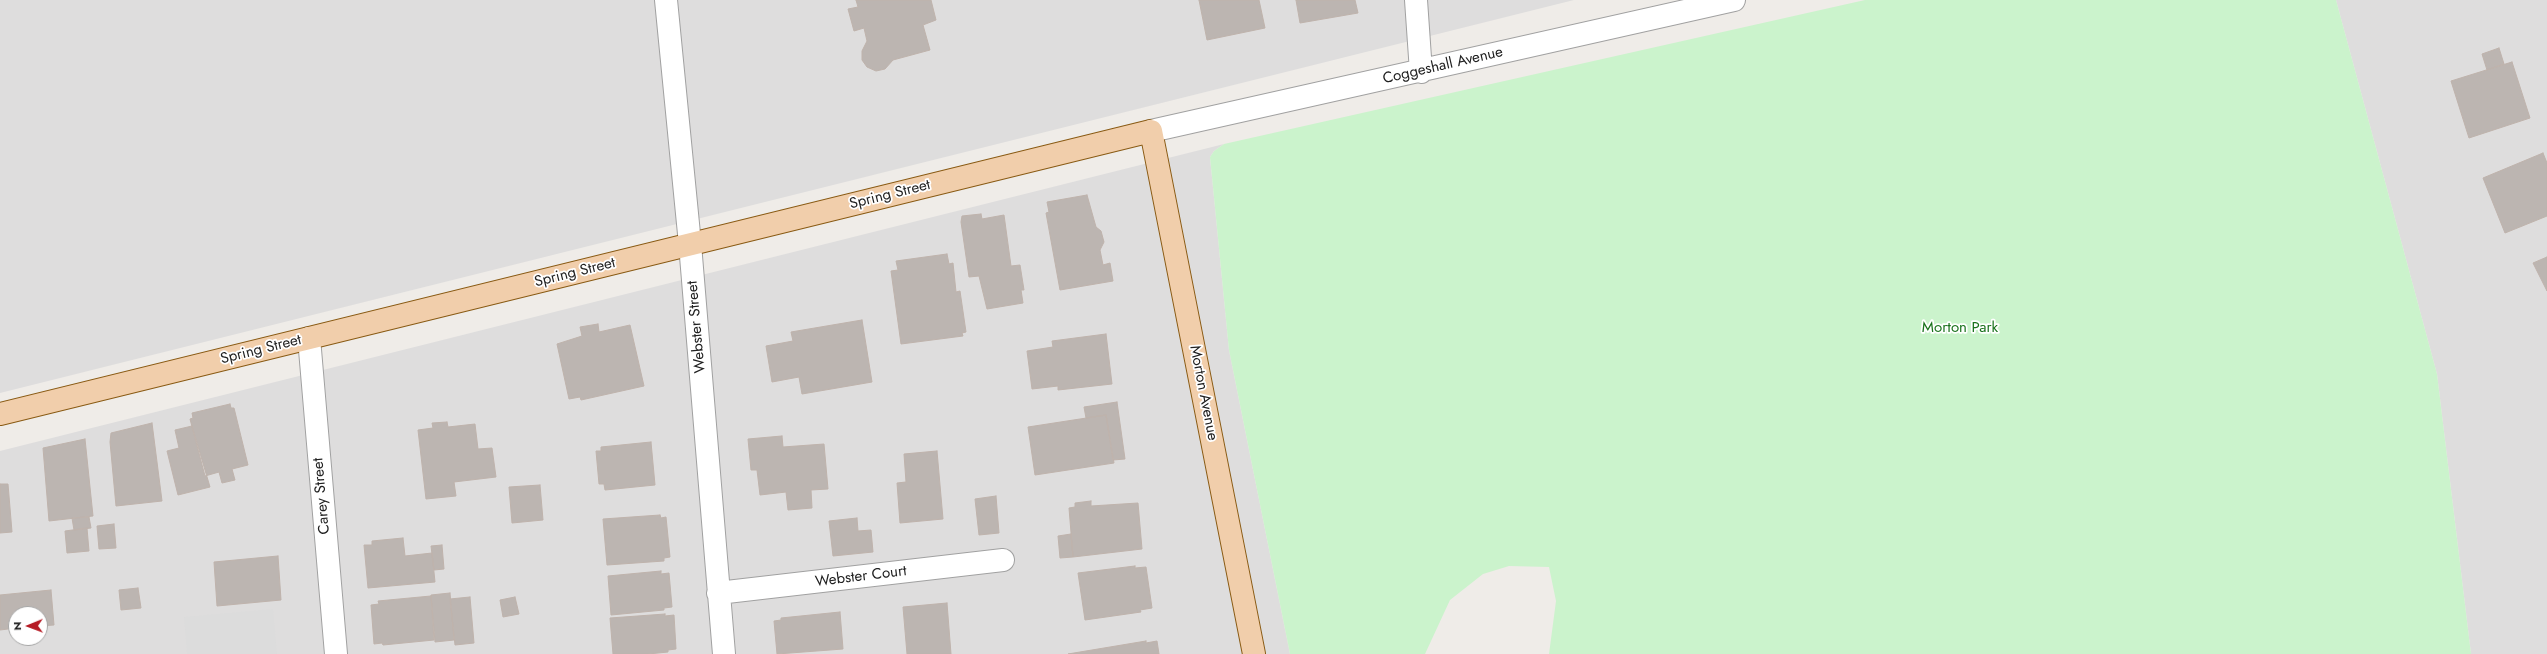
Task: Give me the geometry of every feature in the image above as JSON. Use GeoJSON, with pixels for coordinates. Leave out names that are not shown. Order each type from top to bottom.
{"type":"FeatureCollection","features":[{"type":"Feature","properties":{"kind":"main road","name":"Spring Street"},"geometry":{"type":"LineString","coordinates":[[0,414],[1151,132]]}},
{"type":"Feature","properties":{"kind":"main road","name":"Morton Avenue"},"geometry":{"type":"LineString","coordinates":[[1151,132],[1254,654]]}},
{"type":"Feature","properties":{"kind":"street","name":"Webster Street"},"geometry":{"type":"LineString","coordinates":[[666,0],[690,244],[724,654]]}},
{"type":"Feature","properties":{"kind":"street"},"geometry":{"type":"LineString","coordinates":[[1416,0],[1421,72]]}},
{"type":"Feature","properties":{"kind":"street","name":"Coggeshall Avenue"},"geometry":{"type":"LineString","coordinates":[[1151,132],[1734,0]]}},
{"type":"Feature","properties":{"kind":"street","name":"Carey Street"},"geometry":{"type":"LineString","coordinates":[[309,338],[336,654]]}},
{"type":"Feature","properties":{"kind":"street","name":"Webster Court"},"geometry":{"type":"LineString","coordinates":[[718,593],[1004,560]]}},
{"type":"Feature","properties":{"kind":"shaded area"},"geometry":{"type":"Polygon","coordinates":[[[0,0],[1574,0],[0,393],[0,0]]]}},
{"type":"Feature","properties":{"kind":"shaded area"},"geometry":{"type":"Polygon","coordinates":[[[2336,0],[2547,0],[2547,654],[2471,654],[2437,374],[2336,0]]]}},
{"type":"Feature","properties":{"kind":"shaded area"},"geometry":{"type":"Polygon","coordinates":[[[1224,144],[1214,151],[1210,157],[1229,350],[1290,654],[0,654],[0,451],[1224,144]]]}},
{"type":"Feature","properties":{"kind":"shaded area"},"geometry":{"type":"Polygon","coordinates":[[[273,609],[277,654],[187,654],[184,617],[273,609]]]}},
{"type":"Feature","properties":{"kind":"green space","name":"Morton Park"},"geometry":{"type":"Polygon","coordinates":[[[1865,0],[2336,0],[2437,374],[2471,654],[1549,654],[1556,601],[1549,567],[1509,566],[1483,574],[1450,600],[1425,654],[1290,654],[1229,350],[1210,157],[1214,151],[1224,144],[1865,0]]]}},
{"type":"Feature","properties":{"kind":"building"},"geometry":{"type":"Polygon","coordinates":[[[856,0],[931,0],[936,20],[923,25],[930,50],[893,60],[885,69],[876,71],[867,67],[862,60],[862,51],[867,41],[864,28],[854,31],[848,9],[858,7],[856,0]]]}},
{"type":"Feature","properties":{"kind":"building"},"geometry":{"type":"Polygon","coordinates":[[[1199,0],[1259,0],[1265,28],[1207,40],[1199,0]]]}},
{"type":"Feature","properties":{"kind":"building"},"geometry":{"type":"Polygon","coordinates":[[[1296,0],[1355,0],[1358,13],[1300,23],[1296,0]]]}},
{"type":"Feature","properties":{"kind":"building"},"geometry":{"type":"Polygon","coordinates":[[[2499,48],[2504,64],[2487,70],[2482,54],[2499,48]]]}},
{"type":"Feature","properties":{"kind":"building"},"geometry":{"type":"Polygon","coordinates":[[[2512,62],[2530,118],[2469,138],[2451,81],[2512,62]]]}},
{"type":"Feature","properties":{"kind":"building"},"geometry":{"type":"Polygon","coordinates":[[[2543,153],[2547,163],[2547,216],[2505,233],[2483,178],[2543,153]]]}},
{"type":"Feature","properties":{"kind":"building"},"geometry":{"type":"Polygon","coordinates":[[[1087,195],[1096,227],[1101,231],[1104,242],[1100,250],[1103,265],[1110,263],[1113,281],[1060,290],[1046,213],[1049,212],[1047,202],[1087,195]]]}},
{"type":"Feature","properties":{"kind":"building"},"geometry":{"type":"Polygon","coordinates":[[[981,214],[982,219],[1004,215],[1011,266],[1020,265],[1024,290],[1021,290],[1023,303],[987,309],[979,276],[969,277],[961,222],[962,216],[981,214]]]}},
{"type":"Feature","properties":{"kind":"building"},"geometry":{"type":"Polygon","coordinates":[[[947,254],[949,264],[953,263],[956,292],[960,291],[966,332],[962,333],[963,336],[901,344],[891,271],[898,270],[896,261],[947,254]]]}},
{"type":"Feature","properties":{"kind":"building"},"geometry":{"type":"Polygon","coordinates":[[[2547,257],[2547,291],[2533,263],[2547,257]]]}},
{"type":"Feature","properties":{"kind":"building"},"geometry":{"type":"Polygon","coordinates":[[[862,320],[872,382],[802,394],[799,377],[772,382],[766,346],[793,341],[791,332],[862,320]]]}},
{"type":"Feature","properties":{"kind":"building"},"geometry":{"type":"Polygon","coordinates":[[[598,324],[599,332],[630,325],[644,386],[581,400],[580,397],[569,399],[557,344],[582,336],[580,327],[598,324]]]}},
{"type":"Feature","properties":{"kind":"building"},"geometry":{"type":"Polygon","coordinates":[[[1106,334],[1112,384],[1058,390],[1058,386],[1032,389],[1027,351],[1053,347],[1052,341],[1106,334]]]}},
{"type":"Feature","properties":{"kind":"building"},"geometry":{"type":"Polygon","coordinates":[[[1117,402],[1125,459],[1113,460],[1106,415],[1086,418],[1084,407],[1117,402]]]}},
{"type":"Feature","properties":{"kind":"building"},"geometry":{"type":"Polygon","coordinates":[[[230,404],[231,408],[234,408],[248,465],[232,469],[235,480],[222,483],[219,472],[205,476],[190,419],[193,418],[192,413],[230,404]]]}},
{"type":"Feature","properties":{"kind":"building"},"geometry":{"type":"Polygon","coordinates":[[[1106,415],[1114,463],[1035,475],[1028,427],[1106,415]]]}},
{"type":"Feature","properties":{"kind":"building"},"geometry":{"type":"Polygon","coordinates":[[[447,422],[448,427],[475,424],[478,449],[492,448],[496,477],[454,482],[456,496],[426,499],[418,430],[433,428],[432,423],[447,422]]]}},
{"type":"Feature","properties":{"kind":"building"},"geometry":{"type":"Polygon","coordinates":[[[152,423],[162,501],[116,506],[110,442],[111,433],[152,423]]]}},
{"type":"Feature","properties":{"kind":"building"},"geometry":{"type":"Polygon","coordinates":[[[192,426],[210,487],[178,495],[167,451],[179,448],[175,430],[192,426]]]}},
{"type":"Feature","properties":{"kind":"building"},"geometry":{"type":"Polygon","coordinates":[[[782,436],[783,447],[824,444],[828,489],[811,490],[812,508],[788,510],[786,492],[760,495],[757,470],[751,470],[748,439],[782,436]]]}},
{"type":"Feature","properties":{"kind":"building"},"geometry":{"type":"Polygon","coordinates":[[[85,439],[93,516],[49,521],[43,448],[85,439]]]}},
{"type":"Feature","properties":{"kind":"building"},"geometry":{"type":"Polygon","coordinates":[[[651,442],[655,485],[605,490],[604,484],[599,484],[596,451],[601,451],[601,447],[651,442]]]}},
{"type":"Feature","properties":{"kind":"building"},"geometry":{"type":"Polygon","coordinates":[[[937,451],[943,519],[900,523],[897,483],[906,482],[904,454],[937,451]]]}},
{"type":"Feature","properties":{"kind":"building"},"geometry":{"type":"Polygon","coordinates":[[[0,484],[8,484],[12,532],[0,533],[0,484]]]}},
{"type":"Feature","properties":{"kind":"building"},"geometry":{"type":"Polygon","coordinates":[[[540,485],[543,520],[512,523],[509,487],[540,485]]]}},
{"type":"Feature","properties":{"kind":"building"},"geometry":{"type":"Polygon","coordinates":[[[996,496],[999,533],[979,535],[975,499],[996,496]]]}},
{"type":"Feature","properties":{"kind":"building"},"geometry":{"type":"Polygon","coordinates":[[[1091,501],[1091,506],[1138,503],[1142,549],[1073,557],[1069,508],[1075,507],[1075,503],[1091,501]]]}},
{"type":"Feature","properties":{"kind":"building"},"geometry":{"type":"Polygon","coordinates":[[[660,515],[661,518],[666,517],[670,557],[664,558],[664,561],[607,565],[603,519],[660,515]]]}},
{"type":"Feature","properties":{"kind":"building"},"geometry":{"type":"Polygon","coordinates":[[[89,517],[91,528],[74,530],[72,518],[89,517]]]}},
{"type":"Feature","properties":{"kind":"building"},"geometry":{"type":"Polygon","coordinates":[[[857,518],[858,531],[871,530],[873,552],[833,556],[829,521],[857,518]]]}},
{"type":"Feature","properties":{"kind":"building"},"geometry":{"type":"Polygon","coordinates":[[[114,524],[116,548],[99,549],[97,526],[114,524]]]}},
{"type":"Feature","properties":{"kind":"building"},"geometry":{"type":"Polygon","coordinates":[[[87,528],[89,551],[67,553],[65,531],[87,528]]]}},
{"type":"Feature","properties":{"kind":"building"},"geometry":{"type":"Polygon","coordinates":[[[1071,534],[1073,557],[1060,558],[1058,536],[1071,534]]]}},
{"type":"Feature","properties":{"kind":"building"},"geometry":{"type":"Polygon","coordinates":[[[403,538],[405,556],[432,553],[435,582],[368,588],[364,545],[372,545],[372,541],[403,538]]]}},
{"type":"Feature","properties":{"kind":"building"},"geometry":{"type":"Polygon","coordinates":[[[442,545],[444,569],[434,570],[431,546],[442,545]]]}},
{"type":"Feature","properties":{"kind":"building"},"geometry":{"type":"Polygon","coordinates":[[[278,556],[281,600],[217,606],[214,562],[278,556]]]}},
{"type":"Feature","properties":{"kind":"building"},"geometry":{"type":"Polygon","coordinates":[[[1135,566],[1135,568],[1146,567],[1152,608],[1140,610],[1141,612],[1085,620],[1078,573],[1135,566]]]}},
{"type":"Feature","properties":{"kind":"building"},"geometry":{"type":"Polygon","coordinates":[[[661,571],[661,574],[669,573],[672,607],[664,608],[664,610],[611,615],[608,576],[661,571]]]}},
{"type":"Feature","properties":{"kind":"building"},"geometry":{"type":"Polygon","coordinates":[[[138,588],[141,608],[121,610],[119,590],[138,588]]]}},
{"type":"Feature","properties":{"kind":"building"},"geometry":{"type":"Polygon","coordinates":[[[51,590],[54,625],[48,625],[48,606],[8,606],[8,629],[0,630],[0,595],[51,590]]]}},
{"type":"Feature","properties":{"kind":"building"},"geometry":{"type":"Polygon","coordinates":[[[450,593],[454,640],[435,642],[431,595],[450,593]]]}},
{"type":"Feature","properties":{"kind":"building"},"geometry":{"type":"Polygon","coordinates":[[[431,596],[434,640],[383,645],[382,643],[374,644],[371,605],[379,604],[378,601],[431,596]]]}},
{"type":"Feature","properties":{"kind":"building"},"geometry":{"type":"Polygon","coordinates":[[[470,597],[474,643],[455,645],[450,599],[470,597]]]}},
{"type":"Feature","properties":{"kind":"building"},"geometry":{"type":"Polygon","coordinates":[[[515,597],[519,614],[503,617],[500,600],[515,597]]]}},
{"type":"Feature","properties":{"kind":"building"},"geometry":{"type":"Polygon","coordinates":[[[947,603],[951,654],[907,654],[903,607],[947,603]]]}},
{"type":"Feature","properties":{"kind":"building"},"geometry":{"type":"Polygon","coordinates":[[[840,612],[843,649],[777,654],[774,621],[781,620],[781,618],[840,612]]]}},
{"type":"Feature","properties":{"kind":"building"},"geometry":{"type":"Polygon","coordinates":[[[665,614],[665,616],[674,615],[676,649],[668,650],[668,652],[648,654],[613,654],[610,618],[665,614]]]}},
{"type":"Feature","properties":{"kind":"building"},"geometry":{"type":"Polygon","coordinates":[[[1146,641],[1146,643],[1157,641],[1159,654],[1068,654],[1146,641]]]}}]}
